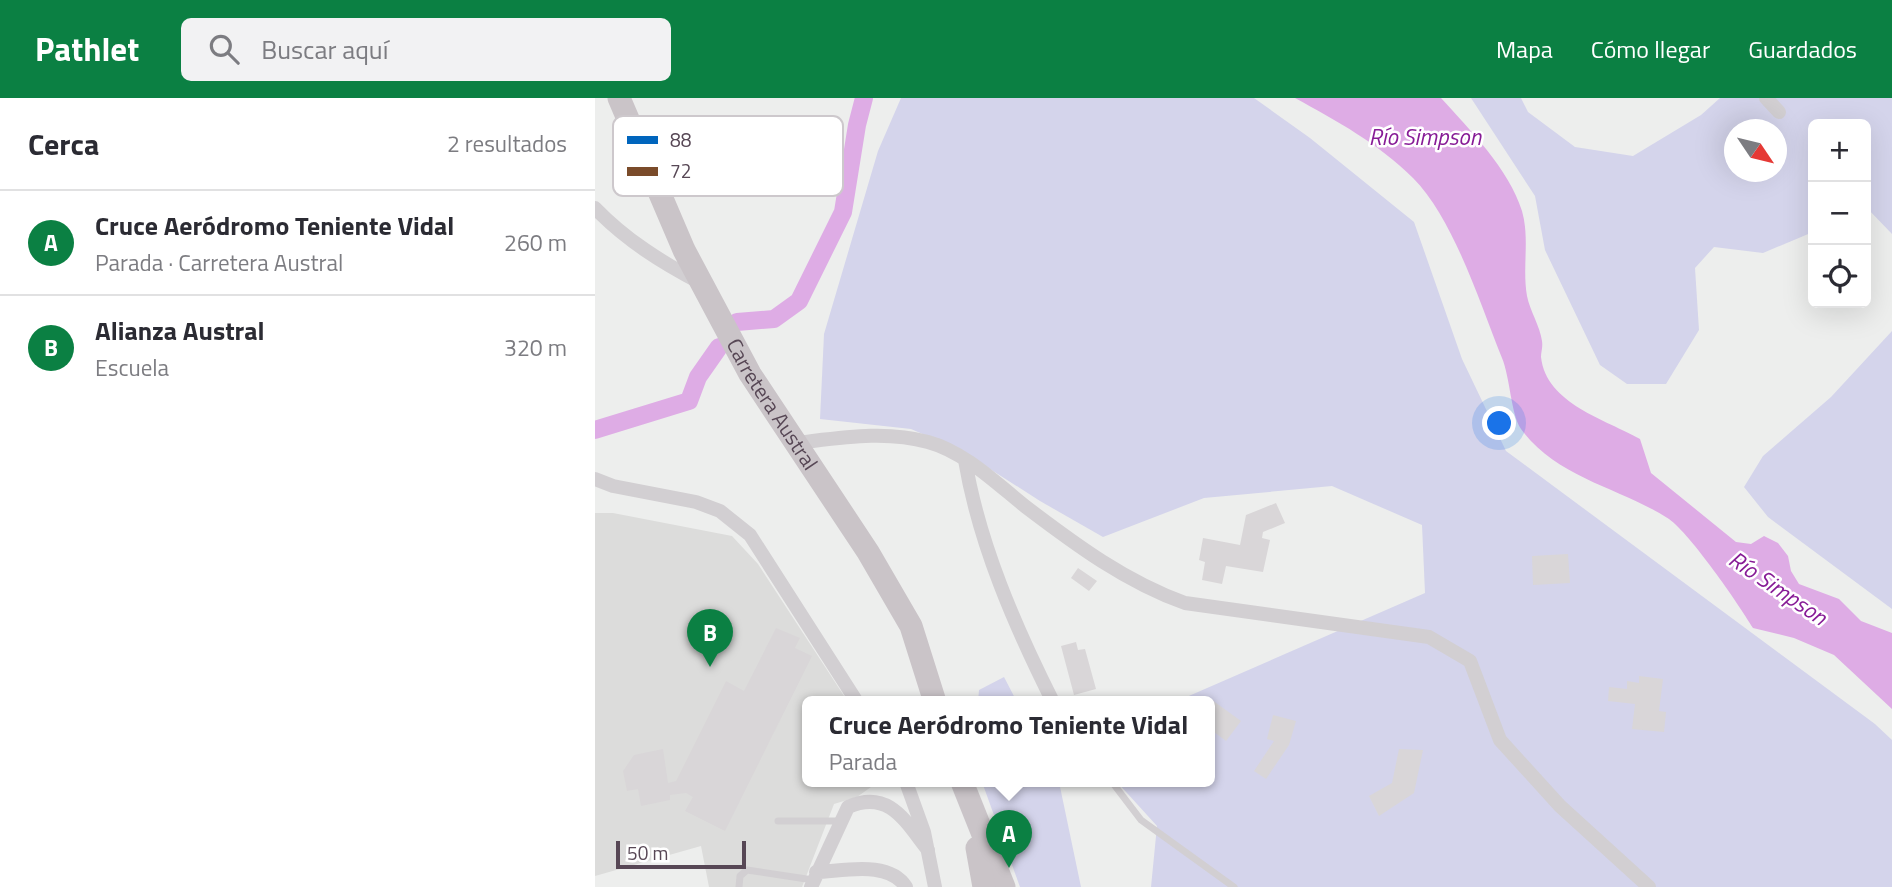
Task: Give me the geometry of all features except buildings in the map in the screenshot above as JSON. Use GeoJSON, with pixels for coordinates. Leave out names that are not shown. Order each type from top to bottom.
{"type":"FeatureCollection","features":[{"type":"Feature","properties":{"kind":"highway","name":"Carretera Austral"},"geometry":{"type":"LineString","coordinates":[[619,98],[627,116]]}},
{"type":"Feature","properties":{"kind":"highway","name":"Carretera Austral"},"geometry":{"type":"LineString","coordinates":[[661,196],[678,237],[750,374],[868,552],[911,626],[933,696]]}},
{"type":"Feature","properties":{"kind":"highway"},"geometry":{"type":"LineString","coordinates":[[964,787],[1004,887]]}},
{"type":"Feature","properties":{"kind":"highway"},"geometry":{"type":"LineString","coordinates":[[970,807],[985,887]]}},
{"type":"Feature","properties":{"kind":"street"},"geometry":{"type":"LineString","coordinates":[[1766,98],[1779,112]]}},
{"type":"Feature","properties":{"kind":"street"},"geometry":{"type":"LineString","coordinates":[[595,208],[619,232],[661,262],[702,284]]}},
{"type":"Feature","properties":{"kind":"street"},"geometry":{"type":"LineString","coordinates":[[796,443],[869,435],[929,442],[965,460],[1069,540],[1147,589],[1185,603],[1429,637],[1471,661],[1500,740],[1560,806],[1649,887]]}},
{"type":"Feature","properties":{"kind":"street"},"geometry":{"type":"LineString","coordinates":[[965,460],[972,503],[1012,613],[1050,696]]}},
{"type":"Feature","properties":{"kind":"street"},"geometry":{"type":"LineString","coordinates":[[595,479],[613,486],[696,502],[720,511],[750,535],[853,696]]}},
{"type":"Feature","properties":{"kind":"street"},"geometry":{"type":"LineString","coordinates":[[908,787],[935,887]]}},
{"type":"Feature","properties":{"kind":"street"},"geometry":{"type":"LineString","coordinates":[[813,879],[848,807],[866,799],[888,804],[927,850]]}},
{"type":"Feature","properties":{"kind":"street"},"geometry":{"type":"LineString","coordinates":[[813,879],[881,870],[893,873],[906,887]]}},
{"type":"Feature","properties":{"kind":"lane"},"geometry":{"type":"LineString","coordinates":[[1116,787],[1141,820],[1234,887]]}},
{"type":"Feature","properties":{"kind":"lane"},"geometry":{"type":"LineString","coordinates":[[778,821],[842,821]]}},
{"type":"Feature","properties":{"kind":"lane"},"geometry":{"type":"LineString","coordinates":[[739,887],[740,876],[747,870],[813,879]]}},
{"type":"Feature","properties":{"kind":"shaded area"},"geometry":{"type":"Polygon","coordinates":[[[901,98],[1254,98],[1310,138],[1414,222],[1462,359],[1506,451],[1875,724],[1892,740],[1892,887],[1151,887],[1157,826],[1122,787],[1215,787],[1215,696],[1189,696],[1425,593],[1422,525],[1332,486],[1204,498],[1103,537],[962,451],[911,429],[820,419],[824,334],[878,151],[901,98]]]}},
{"type":"Feature","properties":{"kind":"shaded area"},"geometry":{"type":"Polygon","coordinates":[[[1471,98],[1521,98],[1528,112],[1575,147],[1633,156],[1701,115],[1720,98],[1892,98],[1892,234],[1871,212],[1871,119],[1808,119],[1808,234],[1763,253],[1714,247],[1695,268],[1699,330],[1666,384],[1627,384],[1600,365],[1545,250],[1535,196],[1471,98]]]}},
{"type":"Feature","properties":{"kind":"shaded area"},"geometry":{"type":"Polygon","coordinates":[[[1892,331],[1892,609],[1768,517],[1744,487],[1763,456],[1831,397],[1892,331]]]}},
{"type":"Feature","properties":{"kind":"shaded area"},"geometry":{"type":"Polygon","coordinates":[[[595,513],[613,513],[732,536],[758,564],[844,696],[802,696],[802,787],[871,787],[857,797],[834,804],[802,887],[709,887],[701,846],[595,876],[595,513]]]}},
{"type":"Feature","properties":{"kind":"shaded area"},"geometry":{"type":"Polygon","coordinates":[[[1004,677],[1014,696],[978,696],[979,690],[1004,677]]]}},
{"type":"Feature","properties":{"kind":"shaded area"},"geometry":{"type":"Polygon","coordinates":[[[984,787],[1060,787],[1081,887],[1020,887],[984,787]]]}},
{"type":"Feature","properties":{"kind":"water","name":"Río Simpson"},"geometry":{"type":"Polygon","coordinates":[[[1295,98],[1441,98],[1488,151],[1516,195],[1524,222],[1527,296],[1541,335],[1541,357],[1545,373],[1554,387],[1580,408],[1640,439],[1651,473],[1736,542],[1751,544],[1764,536],[1778,543],[1788,556],[1791,571],[1799,584],[1839,599],[1861,621],[1892,633],[1892,709],[1834,655],[1794,638],[1753,628],[1701,554],[1669,519],[1571,471],[1536,446],[1518,423],[1505,366],[1475,288],[1453,239],[1428,195],[1400,166],[1372,144],[1295,98]]]}},
{"type":"Feature","properties":{"kind":"waterway"},"geometry":{"type":"LineString","coordinates":[[737,322],[774,319],[799,301],[843,212],[864,98]]}},
{"type":"Feature","properties":{"kind":"waterway"},"geometry":{"type":"LineString","coordinates":[[595,430],[689,401],[698,377],[719,347]]}},
{"type":"Feature","properties":{"kind":"place","name":"Alianza Austral"},"geometry":{"type":"Point","coordinates":[710,667]}},
{"type":"Feature","properties":{"kind":"place","name":"Cruce Aeródromo Teniente Vidal"},"geometry":{"type":"Point","coordinates":[1009,868]}}]}
